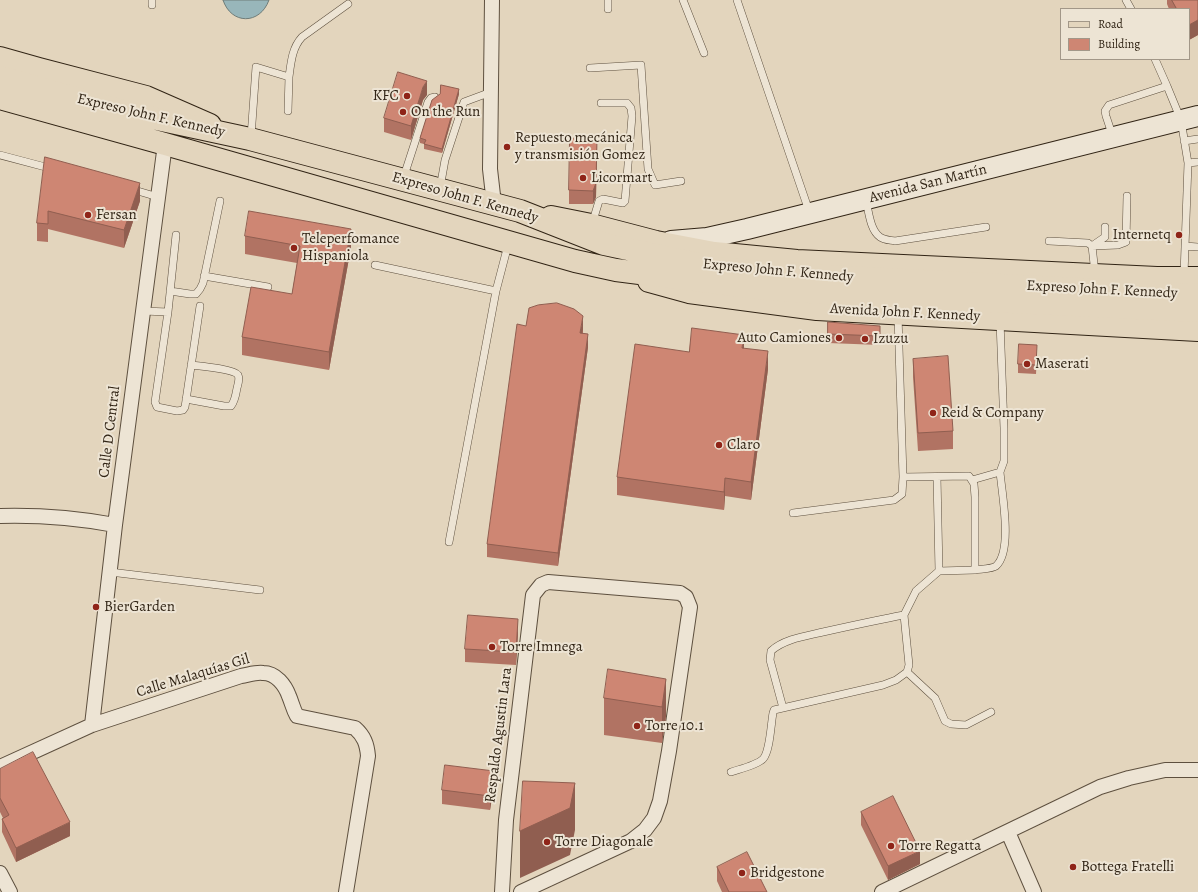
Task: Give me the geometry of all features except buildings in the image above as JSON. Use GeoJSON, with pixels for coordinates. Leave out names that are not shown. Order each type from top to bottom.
{"type":"FeatureCollection","features":[{"type":"Feature","properties":{"kind":"main road"},"geometry":{"type":"LineString","coordinates":[[0,58],[146,96],[242,137]]}},
{"type":"Feature","properties":{"kind":"main road","name":"Expreso John F. Kennedy"},"geometry":{"type":"LineString","coordinates":[[0,77],[134,114],[242,137],[520,211],[604,244],[717,268],[825,285],[1198,311]]}},
{"type":"Feature","properties":{"kind":"main road","name":"Expreso John F. Kennedy"},"geometry":{"type":"LineString","coordinates":[[0,98],[575,261],[616,270],[766,289],[825,285],[1198,295]]}},
{"type":"Feature","properties":{"kind":"main road","name":"Avenida San Martín"},"geometry":{"type":"LineString","coordinates":[[656,242],[706,238],[1189,118]]}},
{"type":"Feature","properties":{"kind":"main road"},"geometry":{"type":"LineString","coordinates":[[520,211],[591,225],[656,242],[714,253],[797,261],[1193,281]]}},
{"type":"Feature","properties":{"kind":"main road","name":"Avenida John F. Kennedy"},"geometry":{"type":"LineString","coordinates":[[616,270],[689,292],[817,309],[1198,330]]}},
{"type":"Feature","properties":{"kind":"main road"},"geometry":{"type":"LineString","coordinates":[[1156,328],[1171,320],[1198,320]]}},
{"type":"Feature","properties":{"kind":"street"},"geometry":{"type":"LineString","coordinates":[[492,0],[490,170],[494,204]]}},
{"type":"Feature","properties":{"kind":"street","name":"Calle D Central"},"geometry":{"type":"LineString","coordinates":[[92,725],[115,525],[165,144]]}},
{"type":"Feature","properties":{"kind":"street"},"geometry":{"type":"LineString","coordinates":[[0,516],[49,517],[93,521],[115,525]]}},
{"type":"Feature","properties":{"kind":"street","name":"Respaldo Agustin Lara"},"geometry":{"type":"LineString","coordinates":[[502,892],[506,820],[533,595],[541,585],[548,582],[680,592],[686,597],[690,607],[669,751],[660,801],[654,818],[645,830],[631,841],[521,892]]}},
{"type":"Feature","properties":{"kind":"street","name":"Calle Malaquías Gil"},"geometry":{"type":"LineString","coordinates":[[0,767],[92,725],[241,676],[263,672],[274,676],[284,684],[289,695],[292,708],[297,716],[355,728],[362,734],[368,746],[368,756],[346,892]]}},
{"type":"Feature","properties":{"kind":"street"},"geometry":{"type":"LineString","coordinates":[[882,892],[1100,787],[1122,780],[1165,770],[1198,770]]}},
{"type":"Feature","properties":{"kind":"street"},"geometry":{"type":"LineString","coordinates":[[1008,832],[1034,892]]}},
{"type":"Feature","properties":{"kind":"street"},"geometry":{"type":"LineString","coordinates":[[0,873],[10,892]]}},
{"type":"Feature","properties":{"kind":"lane"},"geometry":{"type":"LineString","coordinates":[[608,0],[608,9]]}},
{"type":"Feature","properties":{"kind":"lane"},"geometry":{"type":"LineString","coordinates":[[683,0],[704,53]]}},
{"type":"Feature","properties":{"kind":"lane"},"geometry":{"type":"LineString","coordinates":[[737,0],[810,213]]}},
{"type":"Feature","properties":{"kind":"lane"},"geometry":{"type":"LineString","coordinates":[[288,111],[289,77],[293,53],[297,44],[302,37],[348,4]]}},
{"type":"Feature","properties":{"kind":"lane"},"geometry":{"type":"LineString","coordinates":[[1156,60],[1167,86],[1189,118],[1184,142],[1188,162],[1185,246],[1193,281]]}},
{"type":"Feature","properties":{"kind":"lane"},"geometry":{"type":"LineString","coordinates":[[590,68],[641,65],[648,169],[655,185],[681,181]]}},
{"type":"Feature","properties":{"kind":"lane"},"geometry":{"type":"LineString","coordinates":[[242,137],[256,67],[289,77]]}},
{"type":"Feature","properties":{"kind":"lane"},"geometry":{"type":"LineString","coordinates":[[1113,137],[1105,111],[1109,106],[1167,86]]}},
{"type":"Feature","properties":{"kind":"lane"},"geometry":{"type":"LineString","coordinates":[[439,190],[445,160],[464,102],[491,92]]}},
{"type":"Feature","properties":{"kind":"lane"},"geometry":{"type":"LineString","coordinates":[[403,180],[428,102],[431,98],[435,97]]}},
{"type":"Feature","properties":{"kind":"lane"},"geometry":{"type":"LineString","coordinates":[[591,225],[599,201],[603,199],[623,204],[625,202],[632,116],[627,103],[601,103]]}},
{"type":"Feature","properties":{"kind":"lane"},"geometry":{"type":"LineString","coordinates":[[1184,142],[1198,139]]}},
{"type":"Feature","properties":{"kind":"lane"},"geometry":{"type":"LineString","coordinates":[[0,156],[61,171]]}},
{"type":"Feature","properties":{"kind":"lane"},"geometry":{"type":"LineString","coordinates":[[1188,162],[1198,162]]}},
{"type":"Feature","properties":{"kind":"lane"},"geometry":{"type":"LineString","coordinates":[[121,187],[158,197]]}},
{"type":"Feature","properties":{"kind":"lane"},"geometry":{"type":"LineString","coordinates":[[1049,241],[1082,242],[1088,243],[1092,246],[1118,245],[1126,242],[1127,196]]}},
{"type":"Feature","properties":{"kind":"lane"},"geometry":{"type":"LineString","coordinates":[[866,199],[872,224],[876,233],[881,238],[895,241],[986,227]]}},
{"type":"Feature","properties":{"kind":"lane"},"geometry":{"type":"LineString","coordinates":[[170,291],[196,294],[200,290],[220,202]]}},
{"type":"Feature","properties":{"kind":"lane"},"geometry":{"type":"LineString","coordinates":[[1092,246],[1105,237],[1105,227]]}},
{"type":"Feature","properties":{"kind":"lane"},"geometry":{"type":"LineString","coordinates":[[176,235],[168,312],[155,402],[157,406],[177,411],[183,410],[200,306]]}},
{"type":"Feature","properties":{"kind":"lane"},"geometry":{"type":"LineString","coordinates":[[449,542],[496,291],[508,242]]}},
{"type":"Feature","properties":{"kind":"lane"},"geometry":{"type":"LineString","coordinates":[[1092,246],[1095,275]]}},
{"type":"Feature","properties":{"kind":"lane"},"geometry":{"type":"LineString","coordinates":[[1185,246],[1198,247]]}},
{"type":"Feature","properties":{"kind":"lane"},"geometry":{"type":"LineString","coordinates":[[375,265],[496,291]]}},
{"type":"Feature","properties":{"kind":"lane"},"geometry":{"type":"LineString","coordinates":[[204,276],[268,286]]}},
{"type":"Feature","properties":{"kind":"lane"},"geometry":{"type":"LineString","coordinates":[[143,311],[168,312]]}},
{"type":"Feature","properties":{"kind":"lane"},"geometry":{"type":"LineString","coordinates":[[793,513],[894,500],[902,494],[903,477],[898,313]]}},
{"type":"Feature","properties":{"kind":"lane"},"geometry":{"type":"LineString","coordinates":[[731,772],[765,758],[772,713],[774,710],[883,685],[896,680],[907,672],[909,665],[904,615],[916,591],[939,571],[975,570],[995,567],[1003,558],[1006,537],[1000,472],[1004,461],[1004,428],[1000,318]]}},
{"type":"Feature","properties":{"kind":"lane"},"geometry":{"type":"LineString","coordinates":[[186,399],[231,406],[234,402],[239,381],[236,373],[191,365]]}},
{"type":"Feature","properties":{"kind":"lane"},"geometry":{"type":"LineString","coordinates":[[972,480],[1000,472]]}},
{"type":"Feature","properties":{"kind":"lane"},"geometry":{"type":"LineString","coordinates":[[903,477],[969,476],[974,484],[975,497],[975,570]]}},
{"type":"Feature","properties":{"kind":"lane"},"geometry":{"type":"LineString","coordinates":[[937,477],[939,571]]}},
{"type":"Feature","properties":{"kind":"lane"},"geometry":{"type":"LineString","coordinates":[[110,572],[260,590]]}},
{"type":"Feature","properties":{"kind":"lane"},"geometry":{"type":"LineString","coordinates":[[783,708],[770,660],[771,650],[776,646],[796,638],[855,624],[904,615]]}},
{"type":"Feature","properties":{"kind":"lane"},"geometry":{"type":"LineString","coordinates":[[907,672],[935,698],[945,721],[951,724],[966,725],[991,712]]}},
{"type":"Feature","properties":{"kind":"water"},"geometry":{"type":"Polygon","coordinates":[[[223,0],[269,0],[265,8],[259,14],[253,18],[246,19],[239,18],[232,14],[223,0]]]}},
{"type":"Feature","properties":{"kind":"place","name":"KFC"},"geometry":{"type":"Point","coordinates":[407,96]}},
{"type":"Feature","properties":{"kind":"place","name":"On the Run"},"geometry":{"type":"Point","coordinates":[403,112]}},
{"type":"Feature","properties":{"kind":"place","name":"Repuesto mecánica y transmisión Gomez"},"geometry":{"type":"Point","coordinates":[507,147]}},
{"type":"Feature","properties":{"kind":"place","name":"Licormart"},"geometry":{"type":"Point","coordinates":[583,178]}},
{"type":"Feature","properties":{"kind":"place","name":"Fersan"},"geometry":{"type":"Point","coordinates":[88,215]}},
{"type":"Feature","properties":{"kind":"place","name":"Internetq"},"geometry":{"type":"Point","coordinates":[1179,235]}},
{"type":"Feature","properties":{"kind":"place","name":"Teleperfomance Hispaniola"},"geometry":{"type":"Point","coordinates":[294,248]}},
{"type":"Feature","properties":{"kind":"place","name":"Auto Camiones"},"geometry":{"type":"Point","coordinates":[839,338]}},
{"type":"Feature","properties":{"kind":"place","name":"Izuzu"},"geometry":{"type":"Point","coordinates":[865,339]}},
{"type":"Feature","properties":{"kind":"place","name":"Maserati"},"geometry":{"type":"Point","coordinates":[1027,364]}},
{"type":"Feature","properties":{"kind":"place","name":"Reid & Company"},"geometry":{"type":"Point","coordinates":[933,413]}},
{"type":"Feature","properties":{"kind":"place","name":"Claro"},"geometry":{"type":"Point","coordinates":[719,445]}},
{"type":"Feature","properties":{"kind":"place","name":"BierGarden"},"geometry":{"type":"Point","coordinates":[96,607]}},
{"type":"Feature","properties":{"kind":"place","name":"Torre Imnega"},"geometry":{"type":"Point","coordinates":[492,647]}},
{"type":"Feature","properties":{"kind":"place","name":"Torre 10.1"},"geometry":{"type":"Point","coordinates":[637,726]}},
{"type":"Feature","properties":{"kind":"place","name":"Torre Diagonale"},"geometry":{"type":"Point","coordinates":[547,842]}},
{"type":"Feature","properties":{"kind":"place","name":"Torre Regatta"},"geometry":{"type":"Point","coordinates":[891,846]}},
{"type":"Feature","properties":{"kind":"place","name":"Bottega Fratelli"},"geometry":{"type":"Point","coordinates":[1073,867]}},
{"type":"Feature","properties":{"kind":"place","name":"Bridgestone"},"geometry":{"type":"Point","coordinates":[742,873]}}]}
